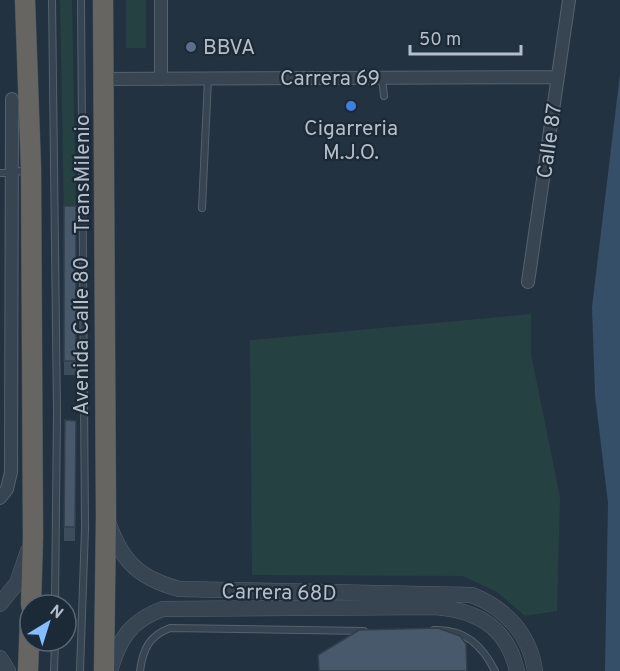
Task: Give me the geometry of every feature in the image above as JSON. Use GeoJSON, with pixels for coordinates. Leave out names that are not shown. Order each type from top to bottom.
{"type":"FeatureCollection","features":[{"type":"Feature","properties":{"kind":"highway"},"geometry":{"type":"LineString","coordinates":[[25,0],[30,114],[14,171],[21,383],[33,537],[31,593]]}},
{"type":"Feature","properties":{"kind":"highway","name":"Avenida Calle 80"},"geometry":{"type":"LineString","coordinates":[[103,0],[106,516],[104,671]]}},
{"type":"Feature","properties":{"kind":"highway"},"geometry":{"type":"LineString","coordinates":[[28,671],[29,653]]}},
{"type":"Feature","properties":{"kind":"street"},"geometry":{"type":"LineString","coordinates":[[161,0],[161,79]]}},
{"type":"Feature","properties":{"kind":"street","name":"Calle 87"},"geometry":{"type":"LineString","coordinates":[[528,282],[569,0]]}},
{"type":"Feature","properties":{"kind":"street","name":"Carrera 69"},"geometry":{"type":"LineString","coordinates":[[103,79],[558,77]]}},
{"type":"Feature","properties":{"kind":"street"},"geometry":{"type":"LineString","coordinates":[[6,99],[30,114]]}},
{"type":"Feature","properties":{"kind":"street"},"geometry":{"type":"LineString","coordinates":[[0,498],[7,489],[11,472],[21,383],[5,302],[14,171],[6,99]]}},
{"type":"Feature","properties":{"kind":"street","name":"Carrera 68D"},"geometry":{"type":"LineString","coordinates":[[106,516],[117,545],[131,565],[144,576],[179,589],[461,593],[488,601],[516,625],[530,653],[535,671]]}},
{"type":"Feature","properties":{"kind":"street"},"geometry":{"type":"LineString","coordinates":[[0,603],[17,583],[33,537]]}},
{"type":"Feature","properties":{"kind":"street","name":"Carrera 68D"},"geometry":{"type":"LineString","coordinates":[[110,671],[121,641],[133,624],[146,615],[163,609],[436,607],[473,614],[492,626],[507,643],[517,671]]}},
{"type":"Feature","properties":{"kind":"street"},"geometry":{"type":"LineString","coordinates":[[0,658],[8,671]]}},
{"type":"Feature","properties":{"kind":"lane","name":"TransMilenio"},"geometry":{"type":"LineString","coordinates":[[52,0],[57,412],[56,593]]}},
{"type":"Feature","properties":{"kind":"lane","name":"TransMilenio"},"geometry":{"type":"LineString","coordinates":[[80,671],[85,529],[81,0]]}},
{"type":"Feature","properties":{"kind":"lane"},"geometry":{"type":"LineString","coordinates":[[382,78],[384,96]]}},
{"type":"Feature","properties":{"kind":"lane"},"geometry":{"type":"LineString","coordinates":[[202,208],[208,79]]}},
{"type":"Feature","properties":{"kind":"lane"},"geometry":{"type":"LineString","coordinates":[[140,671],[149,640],[157,633],[170,628],[371,632]]}},
{"type":"Feature","properties":{"kind":"lane"},"geometry":{"type":"LineString","coordinates":[[423,630],[443,630],[466,636],[486,654],[495,671]]}},
{"type":"Feature","properties":{"kind":"lane"},"geometry":{"type":"LineString","coordinates":[[54,671],[55,653]]}},
{"type":"Feature","properties":{"kind":"green space"},"geometry":{"type":"Polygon","coordinates":[[[60,0],[72,0],[76,221],[64,221],[60,0]]]}},
{"type":"Feature","properties":{"kind":"green space"},"geometry":{"type":"Polygon","coordinates":[[[126,0],[146,0],[146,48],[126,48],[126,0]]]}},
{"type":"Feature","properties":{"kind":"green space"},"geometry":{"type":"Polygon","coordinates":[[[531,314],[531,354],[560,497],[557,611],[525,616],[497,592],[463,576],[252,575],[250,340],[531,314]]]}},
{"type":"Feature","properties":{"kind":"water"},"geometry":{"type":"Polygon","coordinates":[[[620,74],[620,671],[605,671],[608,503],[595,395],[592,307],[620,74]]]}},
{"type":"Feature","properties":{"kind":"building"},"geometry":{"type":"Polygon","coordinates":[[[64,206],[76,206],[76,361],[64,361],[64,206]]]}},
{"type":"Feature","properties":{"kind":"building"},"geometry":{"type":"Polygon","coordinates":[[[65,420],[76,421],[75,527],[64,527],[65,420]]]}},
{"type":"Feature","properties":{"kind":"building"},"geometry":{"type":"Polygon","coordinates":[[[438,628],[460,636],[466,644],[467,671],[319,671],[318,655],[359,630],[438,628]]]}},
{"type":"Feature","properties":{"kind":"place","name":"BBVA"},"geometry":{"type":"Point","coordinates":[191,47]}},
{"type":"Feature","properties":{"kind":"place","name":"Cigarreria M.J.O."},"geometry":{"type":"Point","coordinates":[351,106]}}]}
